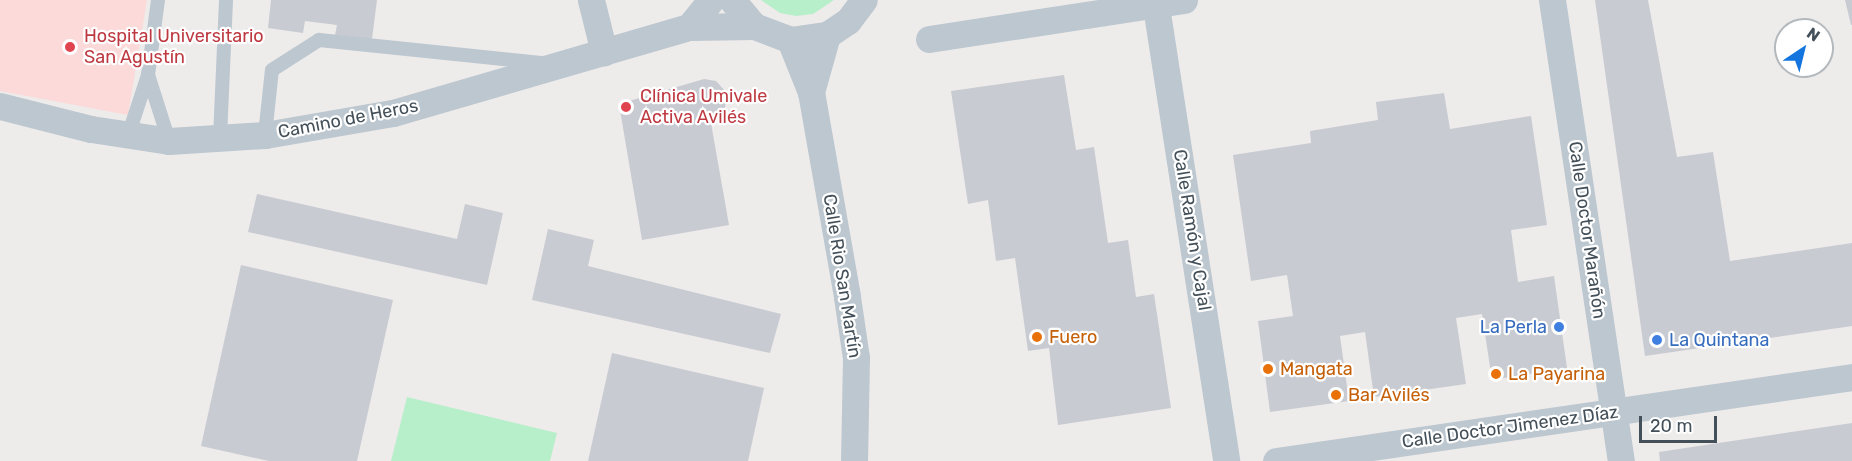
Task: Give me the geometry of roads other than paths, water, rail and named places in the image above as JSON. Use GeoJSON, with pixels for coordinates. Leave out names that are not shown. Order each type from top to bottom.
{"type":"FeatureCollection","features":[{"type":"Feature","properties":{"kind":"street"},"geometry":{"type":"LineString","coordinates":[[591,0],[604,52]]}},
{"type":"Feature","properties":{"kind":"street"},"geometry":{"type":"LineString","coordinates":[[689,27],[711,0]]}},
{"type":"Feature","properties":{"kind":"street"},"geometry":{"type":"LineString","coordinates":[[732,0],[754,26],[790,40],[827,35],[848,21],[864,0]]}},
{"type":"Feature","properties":{"kind":"street"},"geometry":{"type":"LineString","coordinates":[[929,39],[1156,2],[1184,0]]}},
{"type":"Feature","properties":{"kind":"street","name":"Calle Doctor Marañón"},"geometry":{"type":"LineString","coordinates":[[1552,0],[1621,461]]}},
{"type":"Feature","properties":{"kind":"street","name":"Calle Ramón y Cajal"},"geometry":{"type":"LineString","coordinates":[[1156,2],[1226,461]]}},
{"type":"Feature","properties":{"kind":"street","name":"Camino de Heros"},"geometry":{"type":"LineString","coordinates":[[0,106],[128,136],[169,141],[265,135],[393,114],[689,27],[754,26]]}},
{"type":"Feature","properties":{"kind":"street"},"geometry":{"type":"LineString","coordinates":[[811,92],[827,35]]}},
{"type":"Feature","properties":{"kind":"street"},"geometry":{"type":"LineString","coordinates":[[790,40],[811,92]]}},
{"type":"Feature","properties":{"kind":"street","name":"Calle Rio San Martín"},"geometry":{"type":"LineString","coordinates":[[811,92],[856,358],[854,461]]}},
{"type":"Feature","properties":{"kind":"street","name":"Calle Doctor Jimenez Díaz"},"geometry":{"type":"LineString","coordinates":[[1276,461],[1852,377]]}},
{"type":"Feature","properties":{"kind":"lane"},"geometry":{"type":"LineString","coordinates":[[128,136],[148,75],[158,0]]}},
{"type":"Feature","properties":{"kind":"lane"},"geometry":{"type":"LineString","coordinates":[[220,138],[226,0]]}},
{"type":"Feature","properties":{"kind":"lane"},"geometry":{"type":"LineString","coordinates":[[265,135],[272,70],[320,40],[558,65]]}},
{"type":"Feature","properties":{"kind":"lane"},"geometry":{"type":"LineString","coordinates":[[148,75],[169,141]]}},
{"type":"Feature","properties":{"kind":"place","name":"Hospital Universitario San Agustín"},"geometry":{"type":"Point","coordinates":[70,47]}},
{"type":"Feature","properties":{"kind":"place","name":"Clínica Umivale Activa Avilés"},"geometry":{"type":"Point","coordinates":[626,107]}},
{"type":"Feature","properties":{"kind":"place","name":"La Perla"},"geometry":{"type":"Point","coordinates":[1559,327]}},
{"type":"Feature","properties":{"kind":"place","name":"Fuero"},"geometry":{"type":"Point","coordinates":[1037,337]}},
{"type":"Feature","properties":{"kind":"place","name":"La Quintana"},"geometry":{"type":"Point","coordinates":[1657,340]}},
{"type":"Feature","properties":{"kind":"place","name":"Mangata"},"geometry":{"type":"Point","coordinates":[1268,369]}},
{"type":"Feature","properties":{"kind":"place","name":"La Payarina"},"geometry":{"type":"Point","coordinates":[1496,374]}},
{"type":"Feature","properties":{"kind":"place","name":"Bar Avilés"},"geometry":{"type":"Point","coordinates":[1336,395]}}]}
